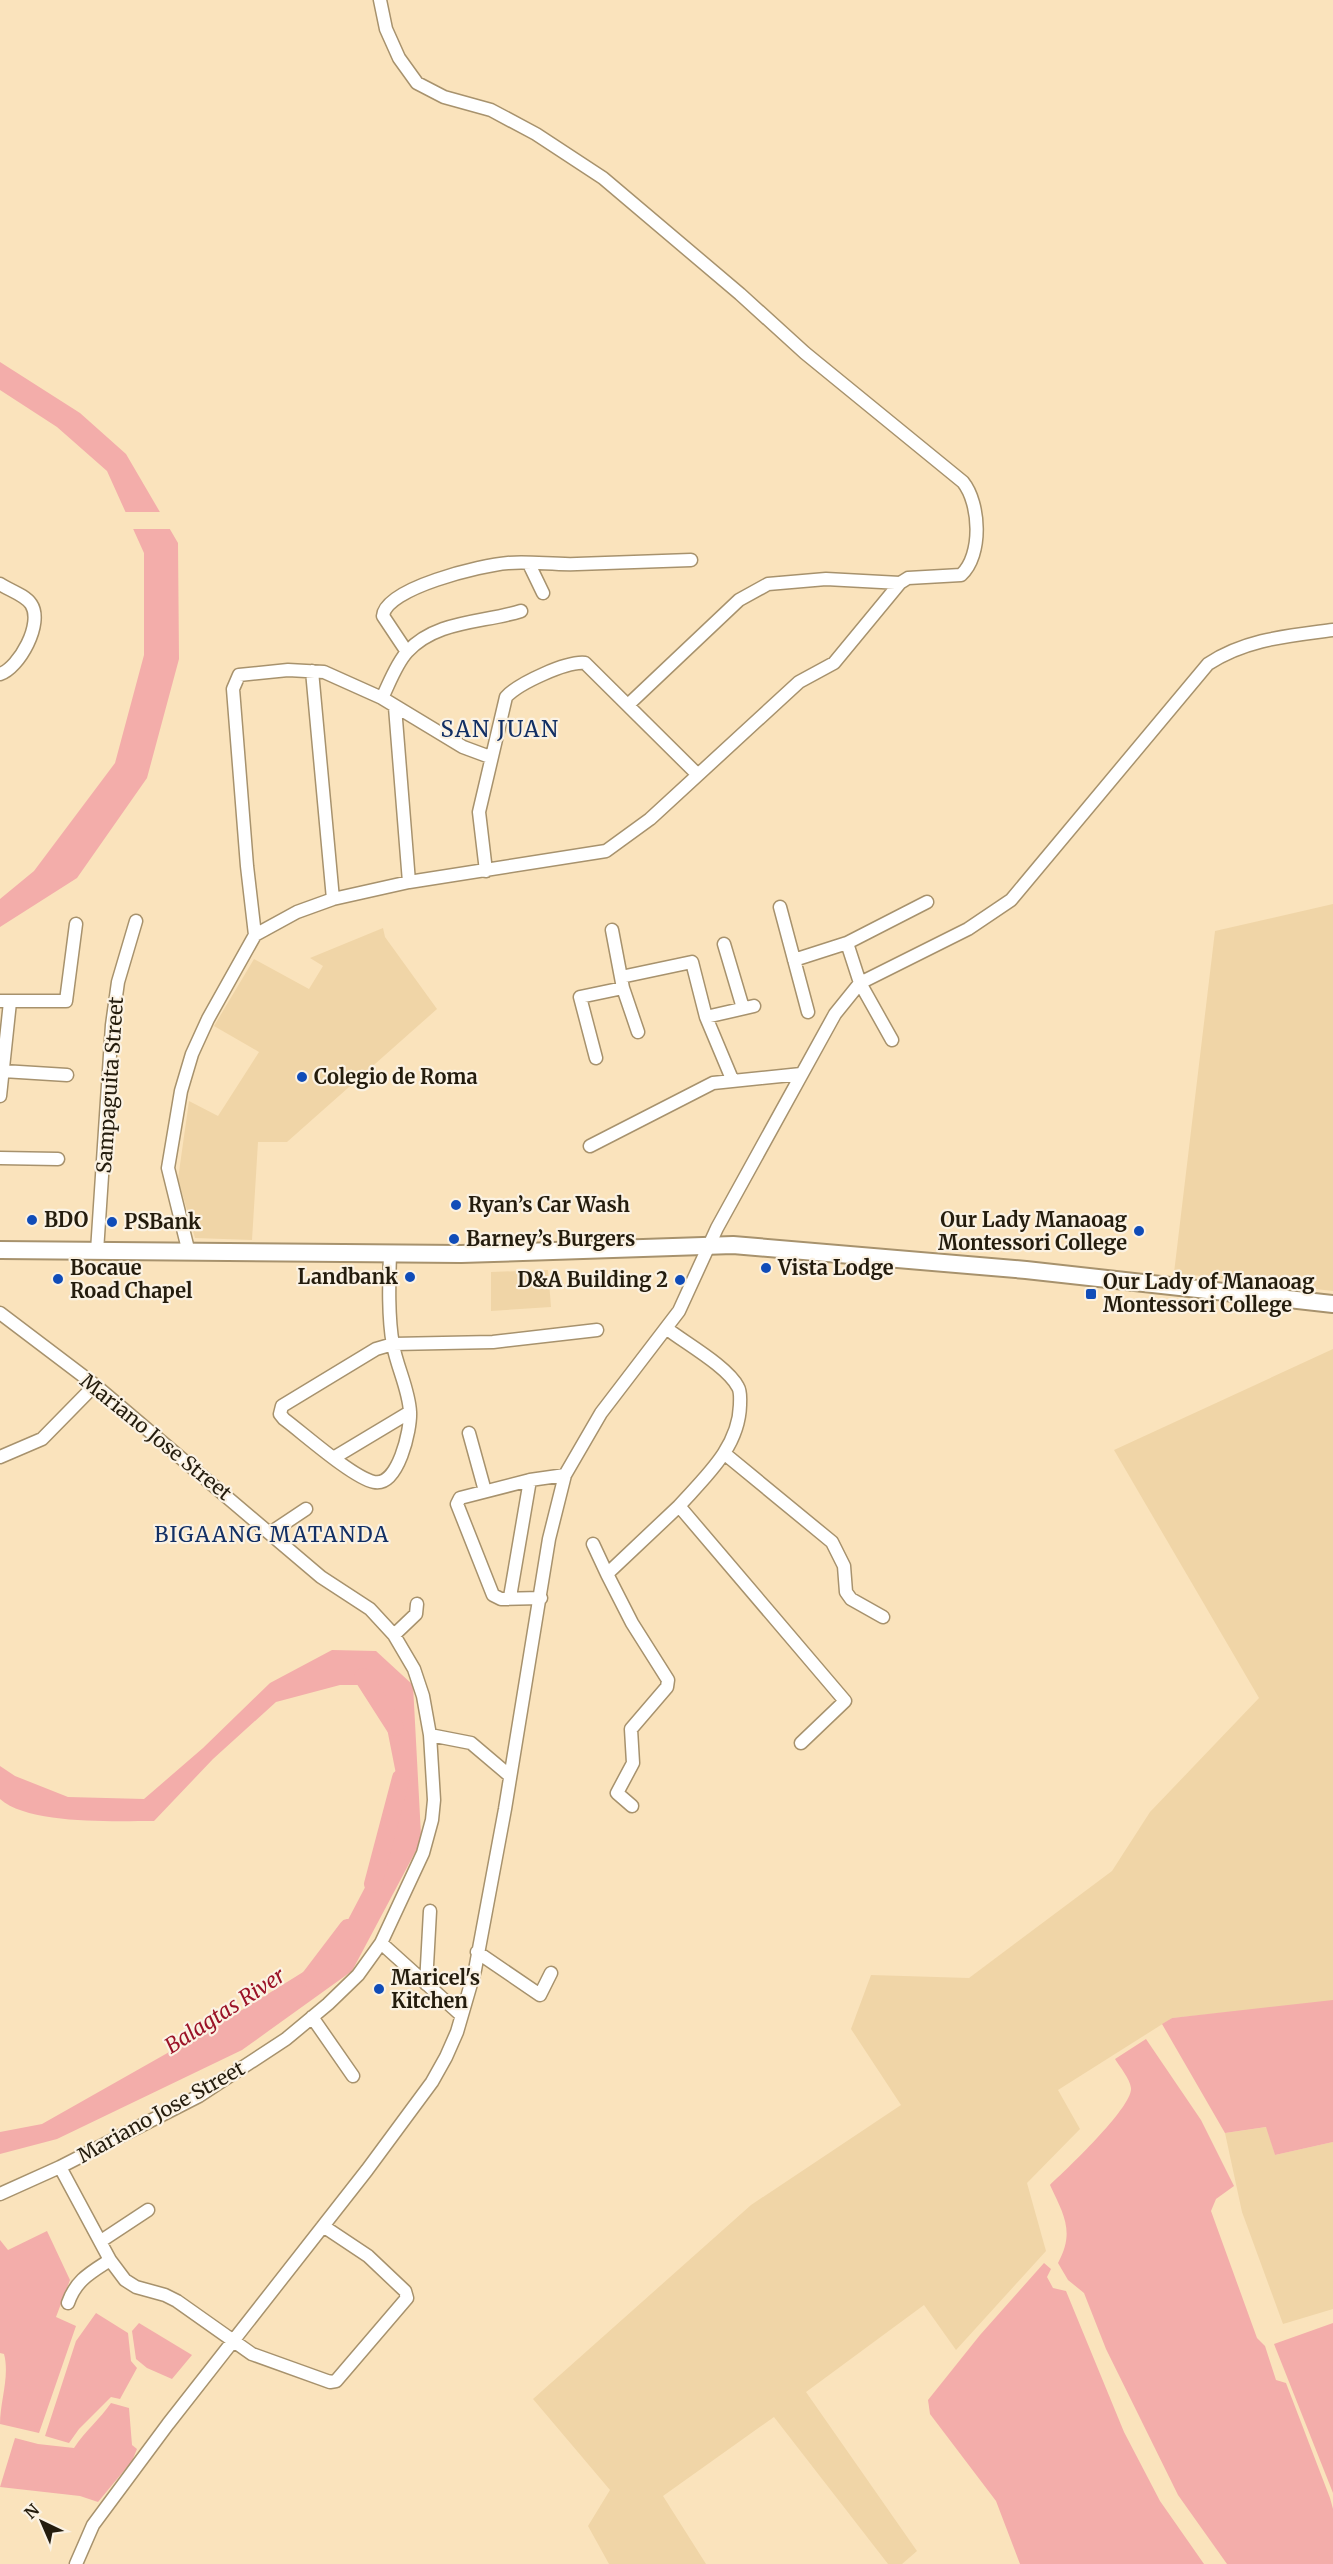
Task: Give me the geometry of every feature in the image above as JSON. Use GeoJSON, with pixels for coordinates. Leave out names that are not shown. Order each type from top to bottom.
{"type":"FeatureCollection","features":[{"type":"Feature","properties":{"kind":"highway"},"geometry":{"type":"LineString","coordinates":[[0,1250],[188,1250],[390,1254],[709,1245],[769,1247],[1026,1270],[1333,1304]]}},
{"type":"Feature","properties":{"kind":"street"},"geometry":{"type":"LineString","coordinates":[[188,1250],[168,1168],[181,1092],[192,1054],[208,1019],[255,935],[297,912],[333,899],[409,882],[486,872],[606,851],[650,819],[799,682],[834,663],[900,583],[908,578],[961,574],[967,570],[972,559],[975,536],[974,503],[963,482],[805,353],[740,294],[603,178],[536,134],[491,110],[444,97],[417,83],[399,58],[386,29],[380,0]]}},
{"type":"Feature","properties":{"kind":"street"},"geometry":{"type":"LineString","coordinates":[[407,652],[383,616],[383,609],[389,602],[408,590],[478,569],[509,563],[691,560]]}},
{"type":"Feature","properties":{"kind":"street"},"geometry":{"type":"LineString","coordinates":[[529,564],[543,593]]}},
{"type":"Feature","properties":{"kind":"street"},"geometry":{"type":"LineString","coordinates":[[629,705],[739,600],[768,584],[826,579],[900,583]]}},
{"type":"Feature","properties":{"kind":"street"},"geometry":{"type":"LineString","coordinates":[[0,584],[29,601],[36,613],[31,636],[11,666],[0,674]]}},
{"type":"Feature","properties":{"kind":"street"},"geometry":{"type":"LineString","coordinates":[[382,698],[407,652],[435,632],[521,611]]}},
{"type":"Feature","properties":{"kind":"street"},"geometry":{"type":"LineString","coordinates":[[76,2564],[93,2525],[168,2424],[432,2082],[446,2057],[461,2015],[477,1952],[510,1776],[549,1539],[565,1475],[601,1413],[687,1297],[709,1245],[835,1014],[860,983],[968,929],[1011,900],[1208,664],[1227,652],[1269,638],[1333,630]]}},
{"type":"Feature","properties":{"kind":"street"},"geometry":{"type":"LineString","coordinates":[[486,872],[479,812],[490,757],[506,697],[513,689],[569,664],[585,663],[697,774]]}},
{"type":"Feature","properties":{"kind":"street"},"geometry":{"type":"LineString","coordinates":[[312,671],[333,899]]}},
{"type":"Feature","properties":{"kind":"street"},"geometry":{"type":"LineString","coordinates":[[255,935],[247,866],[233,684],[239,675],[244,673],[324,672],[382,698],[463,747],[490,757]]}},
{"type":"Feature","properties":{"kind":"street"},"geometry":{"type":"LineString","coordinates":[[395,707],[409,882]]}},
{"type":"Feature","properties":{"kind":"street"},"geometry":{"type":"LineString","coordinates":[[794,960],[848,943],[927,902]]}},
{"type":"Feature","properties":{"kind":"street"},"geometry":{"type":"LineString","coordinates":[[780,907],[808,1012]]}},
{"type":"Feature","properties":{"kind":"street","name":"Sampaguita Street"},"geometry":{"type":"LineString","coordinates":[[98,1251],[112,1024],[118,982],[136,921]]}},
{"type":"Feature","properties":{"kind":"street"},"geometry":{"type":"LineString","coordinates":[[0,1096],[5,1002],[66,1001],[76,924]]}},
{"type":"Feature","properties":{"kind":"street"},"geometry":{"type":"LineString","coordinates":[[612,930],[622,982],[638,1032]]}},
{"type":"Feature","properties":{"kind":"street"},"geometry":{"type":"LineString","coordinates":[[848,943],[860,983],[892,1040]]}},
{"type":"Feature","properties":{"kind":"street"},"geometry":{"type":"LineString","coordinates":[[706,1017],[748,1007],[724,944]]}},
{"type":"Feature","properties":{"kind":"street"},"geometry":{"type":"LineString","coordinates":[[596,1058],[580,997],[692,962],[706,1017],[732,1079]]}},
{"type":"Feature","properties":{"kind":"street"},"geometry":{"type":"LineString","coordinates":[[2,1062],[68,1075]]}},
{"type":"Feature","properties":{"kind":"street"},"geometry":{"type":"LineString","coordinates":[[590,1146],[696,1090],[732,1079],[801,1074]]}},
{"type":"Feature","properties":{"kind":"street"},"geometry":{"type":"LineString","coordinates":[[0,1158],[58,1159]]}},
{"type":"Feature","properties":{"kind":"street"},"geometry":{"type":"LineString","coordinates":[[390,1254],[393,1344],[410,1412],[400,1459],[388,1479],[375,1482],[335,1457],[284,1419],[279,1410],[285,1403],[376,1349],[393,1344],[484,1343],[597,1330]]}},
{"type":"Feature","properties":{"kind":"street","name":"Mariano Jose Street"},"geometry":{"type":"LineString","coordinates":[[0,1313],[95,1385],[321,1577],[370,1609],[394,1635],[420,1687],[430,1735],[434,1800],[428,1837],[381,1943],[358,1975],[312,2017],[286,2039],[209,2090],[60,2168],[0,2194]]}},
{"type":"Feature","properties":{"kind":"street"},"geometry":{"type":"LineString","coordinates":[[607,1574],[679,1506],[725,1454],[739,1424],[741,1394],[738,1386],[718,1367],[666,1328]]}},
{"type":"Feature","properties":{"kind":"street"},"geometry":{"type":"LineString","coordinates":[[0,1457],[42,1439],[95,1385]]}},
{"type":"Feature","properties":{"kind":"street"},"geometry":{"type":"LineString","coordinates":[[335,1457],[410,1412]]}},
{"type":"Feature","properties":{"kind":"street"},"geometry":{"type":"LineString","coordinates":[[469,1433],[484,1491]]}},
{"type":"Feature","properties":{"kind":"street"},"geometry":{"type":"LineString","coordinates":[[725,1454],[832,1542],[844,1566],[846,1592],[851,1599],[883,1617]]}},
{"type":"Feature","properties":{"kind":"street"},"geometry":{"type":"LineString","coordinates":[[541,1598],[501,1599],[493,1595],[457,1504],[460,1498],[484,1491],[530,1480],[565,1475]]}},
{"type":"Feature","properties":{"kind":"street"},"geometry":{"type":"LineString","coordinates":[[510,1597],[530,1480]]}},
{"type":"Feature","properties":{"kind":"street"},"geometry":{"type":"LineString","coordinates":[[679,1506],[844,1701],[801,1743]]}},
{"type":"Feature","properties":{"kind":"street"},"geometry":{"type":"LineString","coordinates":[[270,1533],[306,1509]]}},
{"type":"Feature","properties":{"kind":"street"},"geometry":{"type":"LineString","coordinates":[[593,1544],[632,1623],[669,1680],[667,1687],[631,1729],[633,1763],[617,1793],[632,1806]]}},
{"type":"Feature","properties":{"kind":"street"},"geometry":{"type":"LineString","coordinates":[[394,1635],[416,1614],[417,1604]]}},
{"type":"Feature","properties":{"kind":"street"},"geometry":{"type":"LineString","coordinates":[[430,1735],[471,1743],[510,1776]]}},
{"type":"Feature","properties":{"kind":"street"},"geometry":{"type":"LineString","coordinates":[[426,1984],[430,1911]]}},
{"type":"Feature","properties":{"kind":"street"},"geometry":{"type":"LineString","coordinates":[[381,1943],[461,2015]]}},
{"type":"Feature","properties":{"kind":"street"},"geometry":{"type":"LineString","coordinates":[[477,1952],[540,1995],[550,1973]]}},
{"type":"Feature","properties":{"kind":"street"},"geometry":{"type":"LineString","coordinates":[[312,2017],[352,2076]]}},
{"type":"Feature","properties":{"kind":"street"},"geometry":{"type":"LineString","coordinates":[[60,2168],[110,2260],[125,2280],[136,2288],[165,2295],[177,2301],[233,2342],[262,2358],[322,2380],[336,2381],[405,2303],[405,2291],[382,2269],[323,2226]]}},
{"type":"Feature","properties":{"kind":"street"},"geometry":{"type":"LineString","coordinates":[[101,2241],[148,2210]]}},
{"type":"Feature","properties":{"kind":"street"},"geometry":{"type":"LineString","coordinates":[[68,2303],[73,2290],[83,2277],[110,2260]]}},
{"type":"Feature","properties":{"kind":"shaded area"},"geometry":{"type":"Polygon","coordinates":[[[0,362],[80,413],[126,454],[178,543],[179,659],[147,778],[77,878],[0,927],[0,899],[34,871],[115,763],[144,655],[144,553],[107,471],[57,427],[0,390],[0,362]]]}},
{"type":"Feature","properties":{"kind":"shaded area"},"geometry":{"type":"Polygon","coordinates":[[[1333,904],[1333,1291],[1174,1273],[1215,931],[1333,904]]]}},
{"type":"Feature","properties":{"kind":"shaded area","name":"Colegio de Roma"},"geometry":{"type":"Polygon","coordinates":[[[383,928],[385,937],[437,1009],[287,1142],[258,1142],[252,1240],[195,1238],[178,1179],[189,1101],[218,1116],[259,1052],[214,1026],[254,959],[309,989],[323,966],[310,958],[383,928]]]}},
{"type":"Feature","properties":{"kind":"shaded area"},"geometry":{"type":"Polygon","coordinates":[[[548,1270],[551,1307],[491,1311],[491,1272],[548,1270]]]}},
{"type":"Feature","properties":{"kind":"shaded area"},"geometry":{"type":"Polygon","coordinates":[[[1333,1349],[1333,2002],[1172,2018],[1058,2090],[1080,2129],[1027,2183],[1046,2251],[956,2350],[924,2305],[806,2392],[917,2551],[902,2564],[888,2564],[774,2417],[663,2496],[706,2564],[609,2564],[588,2526],[610,2490],[533,2399],[751,2205],[901,2105],[851,2029],[871,1975],[969,1978],[1112,1871],[1150,1812],[1259,1698],[1114,1450],[1333,1349]]]}},
{"type":"Feature","properties":{"kind":"shaded area"},"geometry":{"type":"Polygon","coordinates":[[[332,1650],[376,1651],[413,1685],[421,1835],[419,1845],[352,1971],[242,2050],[57,2139],[0,2154],[0,2132],[42,2124],[224,2021],[329,1956],[393,1834],[396,1774],[382,1703],[362,1685],[340,1685],[276,1702],[213,1759],[154,1821],[73,1820],[31,1813],[13,1807],[0,1799],[0,1766],[15,1776],[68,1797],[144,1799],[203,1748],[270,1683],[332,1650]]]}},
{"type":"Feature","properties":{"kind":"shaded area"},"geometry":{"type":"Polygon","coordinates":[[[1333,2000],[1333,2142],[1275,2155],[1266,2127],[1225,2133],[1162,2024],[1172,2018],[1333,2000]]]}},
{"type":"Feature","properties":{"kind":"shaded area"},"geometry":{"type":"Polygon","coordinates":[[[1146,2039],[1201,2120],[1234,2186],[1216,2199],[1211,2211],[1257,2338],[1265,2346],[1276,2380],[1286,2383],[1330,2498],[1333,2509],[1333,2564],[1227,2564],[1178,2495],[1106,2349],[1084,2293],[1068,2280],[1058,2263],[1067,2233],[1063,2215],[1050,2185],[1097,2138],[1129,2097],[1130,2084],[1115,2059],[1146,2039]]]}},
{"type":"Feature","properties":{"kind":"shaded area"},"geometry":{"type":"Polygon","coordinates":[[[1267,2127],[1275,2155],[1333,2142],[1333,2309],[1283,2324],[1242,2212],[1225,2133],[1267,2127]]]}},
{"type":"Feature","properties":{"kind":"shaded area"},"geometry":{"type":"Polygon","coordinates":[[[47,2231],[70,2280],[56,2317],[76,2326],[39,2433],[0,2424],[6,2362],[4,2354],[0,2353],[0,2240],[8,2250],[47,2231]]]}},
{"type":"Feature","properties":{"kind":"shaded area"},"geometry":{"type":"Polygon","coordinates":[[[1044,2263],[1051,2269],[1047,2277],[1053,2288],[1066,2291],[1124,2432],[1160,2501],[1204,2564],[1020,2564],[996,2501],[930,2414],[928,2400],[980,2335],[1044,2263]]]}},
{"type":"Feature","properties":{"kind":"shaded area"},"geometry":{"type":"Polygon","coordinates":[[[96,2313],[128,2333],[131,2361],[137,2368],[120,2399],[111,2397],[79,2429],[69,2443],[45,2436],[76,2341],[96,2313]]]}},
{"type":"Feature","properties":{"kind":"shaded area"},"geometry":{"type":"Polygon","coordinates":[[[139,2323],[192,2355],[172,2379],[147,2368],[136,2359],[132,2331],[139,2323]]]}},
{"type":"Feature","properties":{"kind":"shaded area"},"geometry":{"type":"Polygon","coordinates":[[[1333,2323],[1333,2493],[1274,2344],[1333,2323]]]}},
{"type":"Feature","properties":{"kind":"shaded area"},"geometry":{"type":"Polygon","coordinates":[[[111,2403],[129,2408],[132,2445],[137,2449],[132,2461],[98,2502],[80,2496],[0,2487],[15,2438],[38,2444],[74,2448],[111,2403]]]}},
{"type":"Feature","properties":{"kind":"pier"},"geometry":{"type":"Polygon","coordinates":[[[122,512],[163,512],[173,529],[130,529],[122,512]]]}},
{"type":"Feature","properties":{"kind":"waterway","name":"Balagtas River"},"geometry":{"type":"LineString","coordinates":[[363,1677],[395,1727]]}},
{"type":"Feature","properties":{"kind":"waterway","name":"Balagtas River"},"geometry":{"type":"LineString","coordinates":[[373,1884],[401,1778]]}},
{"type":"Feature","properties":{"kind":"waterway","name":"Balagtas River"},"geometry":{"type":"LineString","coordinates":[[310,1978],[348,1928]]}},
{"type":"Feature","properties":{"kind":"place","name":"Colegio de Roma"},"geometry":{"type":"Point","coordinates":[302,1077]}},
{"type":"Feature","properties":{"kind":"place","name":"Ryan’s Car Wash"},"geometry":{"type":"Point","coordinates":[456,1205]}},
{"type":"Feature","properties":{"kind":"place","name":"BDO"},"geometry":{"type":"Point","coordinates":[32,1220]}},
{"type":"Feature","properties":{"kind":"place","name":"PSBank"},"geometry":{"type":"Point","coordinates":[112,1222]}},
{"type":"Feature","properties":{"kind":"place","name":"Our Lady Manaoag Montessori College"},"geometry":{"type":"Point","coordinates":[1139,1231]}},
{"type":"Feature","properties":{"kind":"place","name":"Barney’s Burgers"},"geometry":{"type":"Point","coordinates":[454,1239]}},
{"type":"Feature","properties":{"kind":"place","name":"Vista Lodge"},"geometry":{"type":"Point","coordinates":[766,1268]}},
{"type":"Feature","properties":{"kind":"place","name":"Landbank"},"geometry":{"type":"Point","coordinates":[410,1277]}},
{"type":"Feature","properties":{"kind":"place","name":"Bocaue Road Chapel"},"geometry":{"type":"Point","coordinates":[58,1279]}},
{"type":"Feature","properties":{"kind":"place","name":"D&A Building 2"},"geometry":{"type":"Point","coordinates":[680,1280]}},
{"type":"Feature","properties":{"kind":"place","name":"Our Lady of Manaoag Montessori College"},"geometry":{"type":"Point","coordinates":[1091,1294]}},
{"type":"Feature","properties":{"kind":"place","name":"Maricel's Kitchen"},"geometry":{"type":"Point","coordinates":[379,1989]}},
{"type":"Feature","properties":{"kind":"district","name":"SAN JUAN"},"geometry":{"type":"Point","coordinates":[500,729]}},
{"type":"Feature","properties":{"kind":"district","name":"BIGAANG MATANDA"},"geometry":{"type":"Point","coordinates":[272,1535]}}]}
